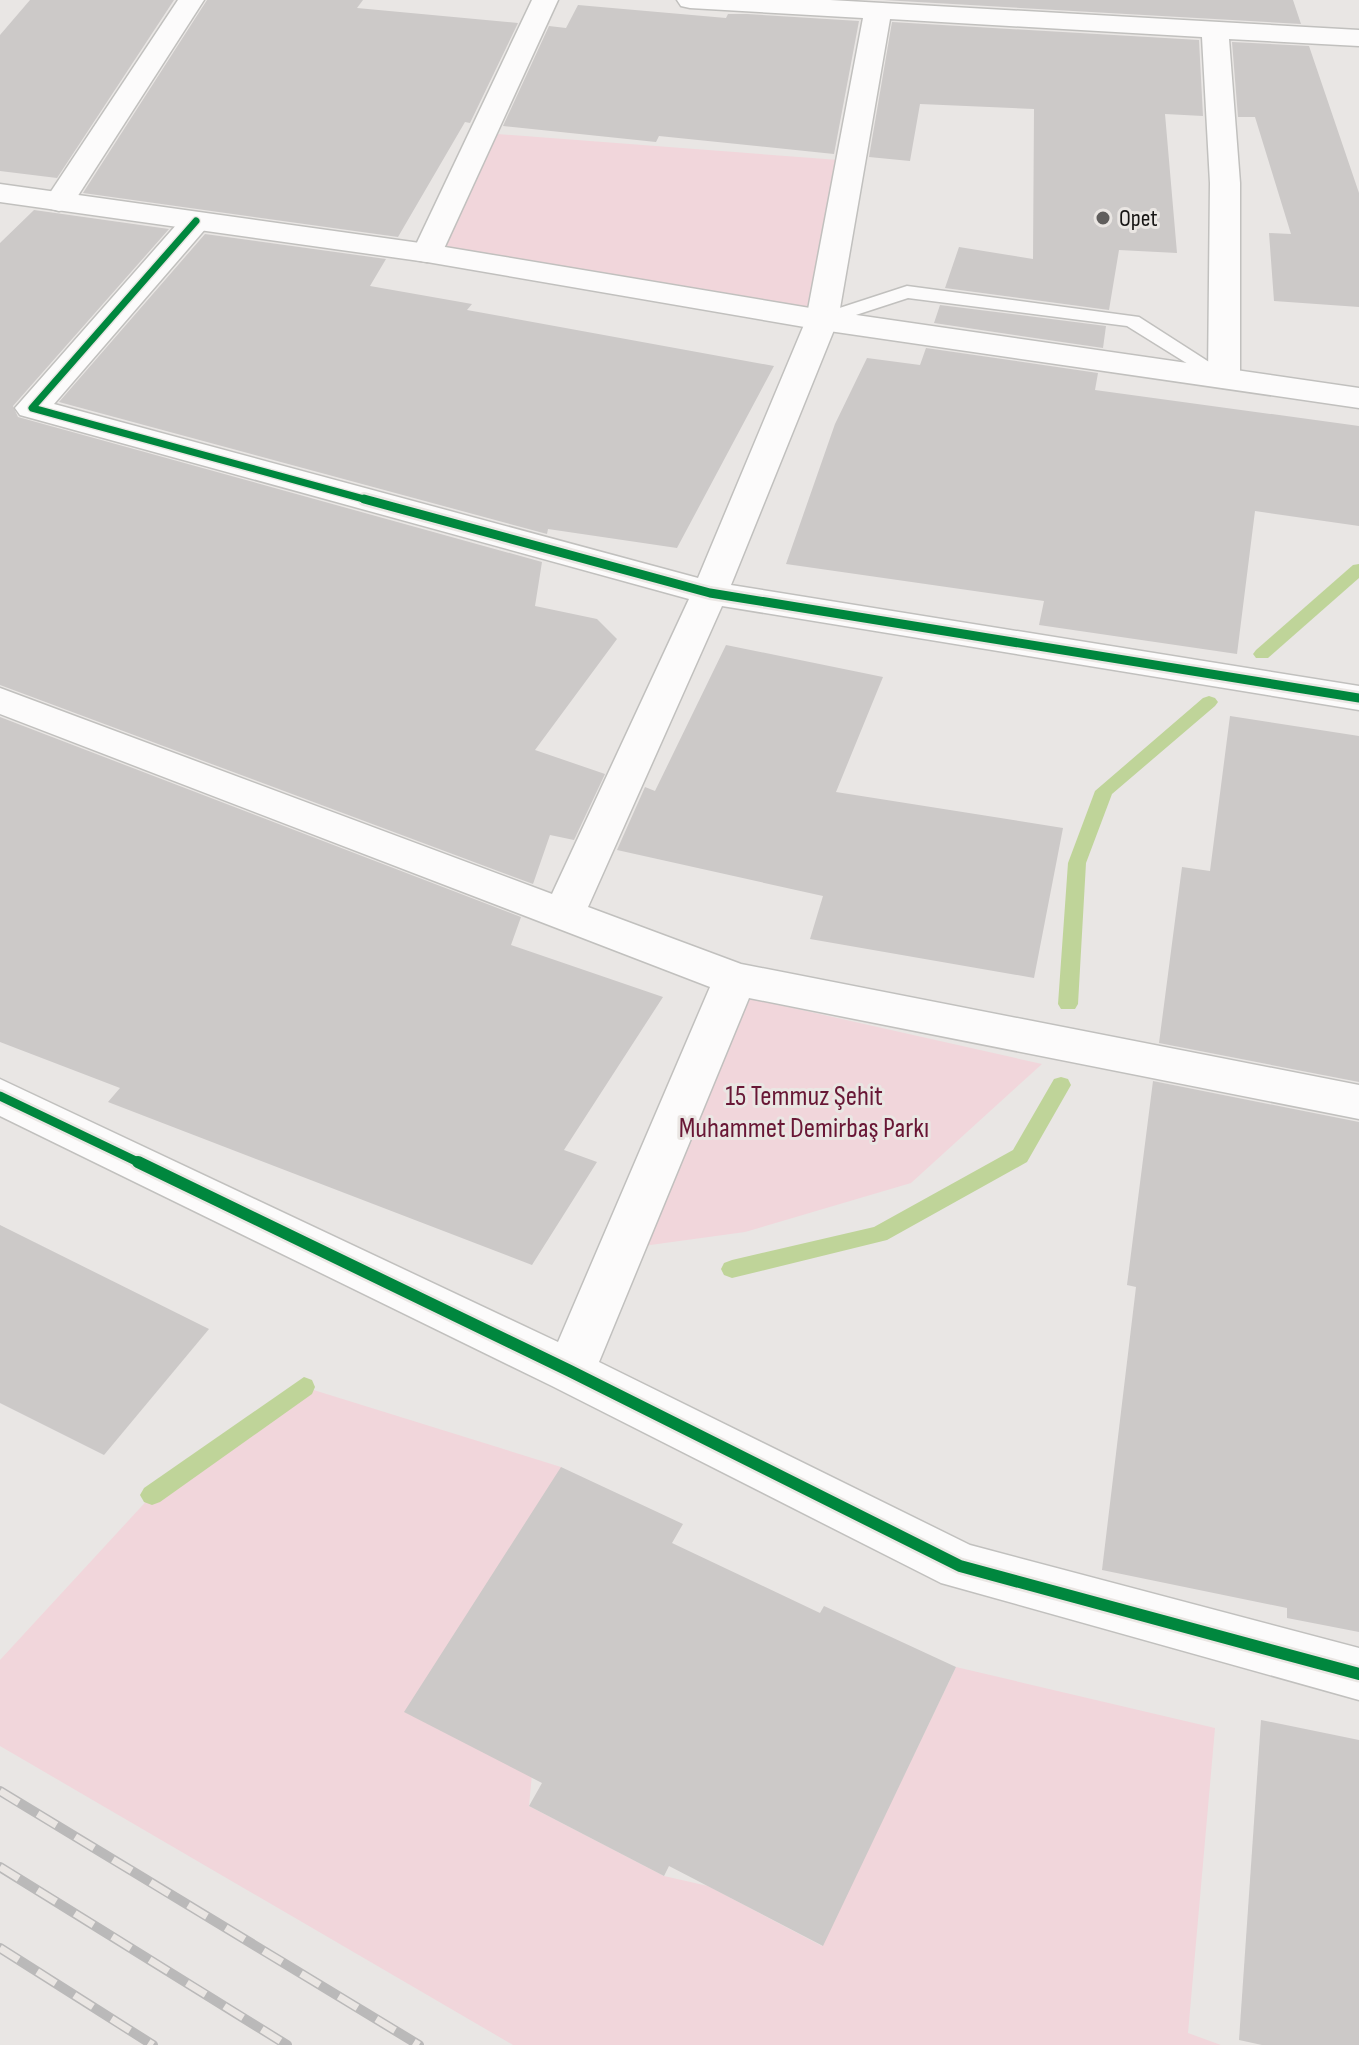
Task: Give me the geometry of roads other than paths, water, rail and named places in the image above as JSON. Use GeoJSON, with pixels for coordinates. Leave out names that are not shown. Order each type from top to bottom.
{"type":"FeatureCollection","features":[{"type":"Feature","properties":{"kind":"street"},"geometry":{"type":"LineString","coordinates":[[59,202],[191,0]]}},
{"type":"Feature","properties":{"kind":"street"},"geometry":{"type":"LineString","coordinates":[[427,253],[545,0]]}},
{"type":"Feature","properties":{"kind":"street"},"geometry":{"type":"LineString","coordinates":[[690,0],[1359,38]]}},
{"type":"Feature","properties":{"kind":"street"},"geometry":{"type":"LineString","coordinates":[[564,914],[710,593],[822,320],[878,11]]}},
{"type":"Feature","properties":{"kind":"street"},"geometry":{"type":"LineString","coordinates":[[1215,31],[1225,183],[1224,378]]}},
{"type":"Feature","properties":{"kind":"street"},"geometry":{"type":"LineString","coordinates":[[0,193],[427,253],[822,320],[1359,398]]}},
{"type":"Feature","properties":{"kind":"street"},"geometry":{"type":"LineString","coordinates":[[196,221],[32,408],[710,593],[1359,698]]}},
{"type":"Feature","properties":{"kind":"street"},"geometry":{"type":"LineString","coordinates":[[0,700],[735,979],[1359,1102]]}},
{"type":"Feature","properties":{"kind":"street"},"geometry":{"type":"LineString","coordinates":[[570,1371],[735,979]]}},
{"type":"Feature","properties":{"kind":"street"},"geometry":{"type":"LineString","coordinates":[[0,1096],[570,1371],[960,1566],[1359,1674]]}},
{"type":"Feature","properties":{"kind":"lane"},"geometry":{"type":"LineString","coordinates":[[822,320],[907,292],[1132,321],[1224,378]]}},
{"type":"Feature","properties":{"kind":"waterway"},"geometry":{"type":"LineString","coordinates":[[1262,654],[1359,569]]}},
{"type":"Feature","properties":{"kind":"waterway"},"geometry":{"type":"LineString","coordinates":[[1068,1004],[1077,863],[1104,791],[1209,702]]}},
{"type":"Feature","properties":{"kind":"waterway"},"geometry":{"type":"LineString","coordinates":[[732,1269],[879,1234],[1020,1156],[1061,1085]]}},
{"type":"Feature","properties":{"kind":"waterway"},"geometry":{"type":"LineString","coordinates":[[152,1495],[304,1387]]}},
{"type":"Feature","properties":{"kind":"railway"},"geometry":{"type":"LineString","coordinates":[[0,1791],[419,2045]]}},
{"type":"Feature","properties":{"kind":"railway"},"geometry":{"type":"LineString","coordinates":[[0,1867],[287,2045]]}},
{"type":"Feature","properties":{"kind":"railway"},"geometry":{"type":"LineString","coordinates":[[0,1948],[153,2045]]}},
{"type":"Feature","properties":{"kind":"place","name":"Opet"},"geometry":{"type":"Point","coordinates":[1103,218]}},
{"type":"Feature","properties":{"kind":"park label","name":"15 Temmuz Şehit Muhammet Demirbaş Parkı"},"geometry":{"type":"Point","coordinates":[804,1112]}}]}
